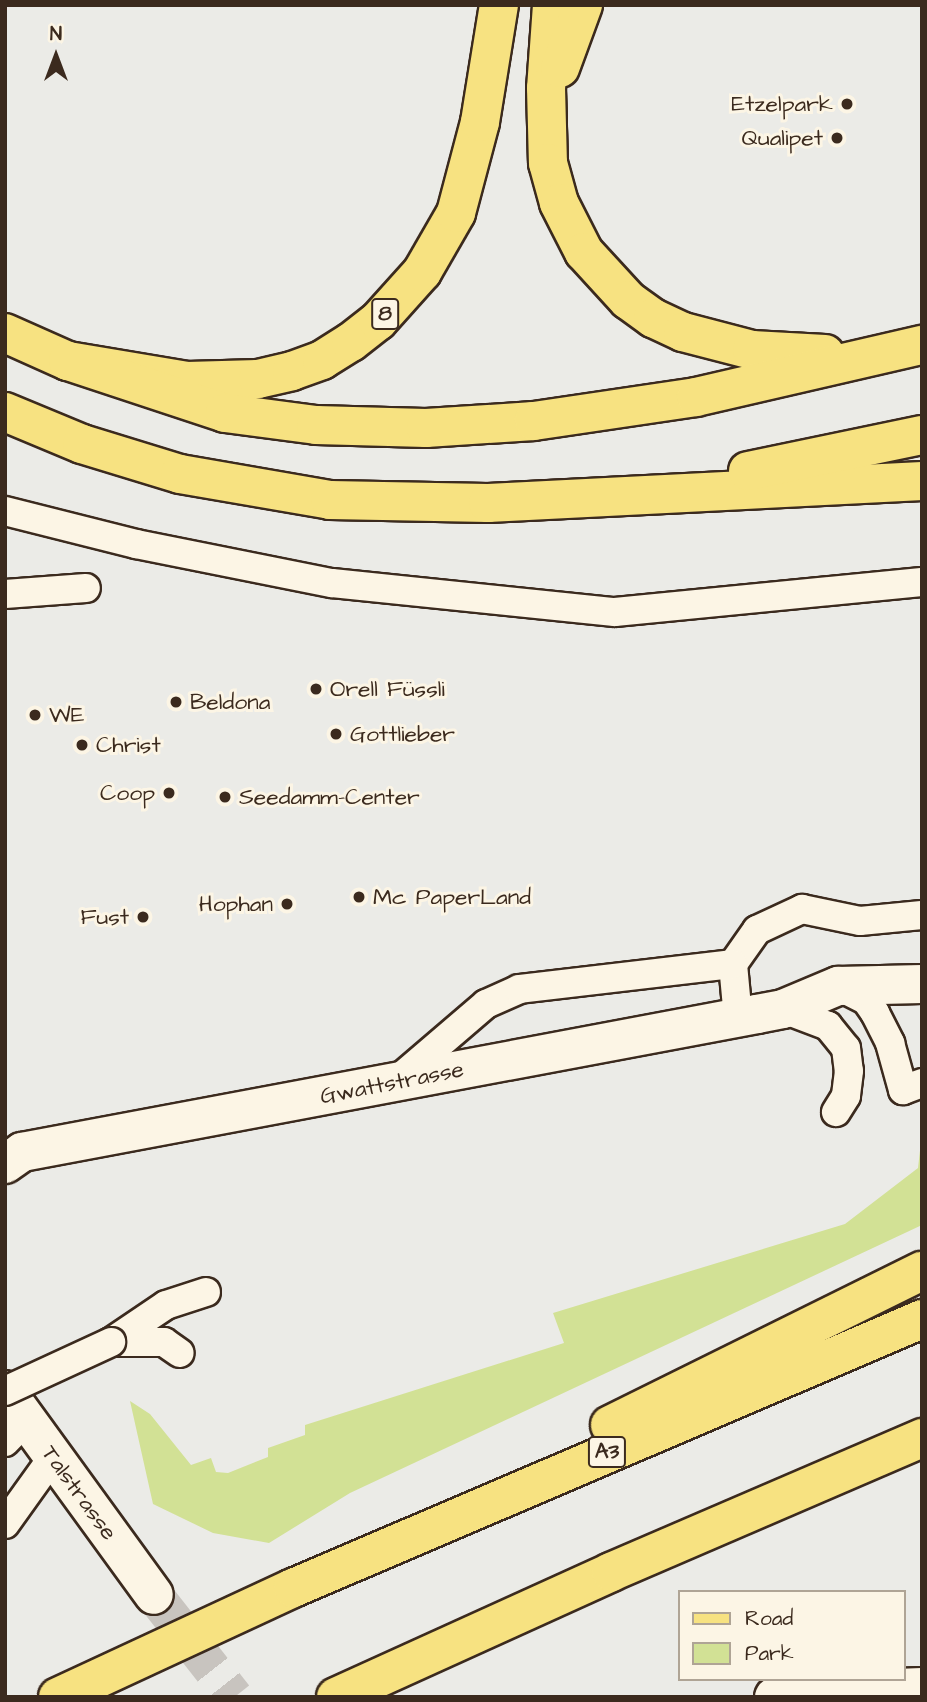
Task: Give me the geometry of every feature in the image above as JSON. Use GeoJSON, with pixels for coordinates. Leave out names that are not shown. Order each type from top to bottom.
{"type":"FeatureCollection","features":[{"type":"Feature","properties":{"kind":"main road","name":"8"},"geometry":{"type":"LineString","coordinates":[[5,333],[68,361],[187,381],[258,379],[322,360],[378,321],[422,272],[442,243],[456,213],[480,122],[499,5]]}},
{"type":"Feature","properties":{"kind":"main road"},"geometry":{"type":"LineString","coordinates":[[552,5],[546,132],[548,163],[559,203],[584,252],[628,300],[653,318],[683,332],[752,350],[815,354],[916,346]]}},
{"type":"Feature","properties":{"kind":"main road"},"geometry":{"type":"LineString","coordinates":[[546,132],[551,97],[583,5]]}},
{"type":"Feature","properties":{"kind":"main road"},"geometry":{"type":"LineString","coordinates":[[68,361],[225,413],[316,425],[426,428],[534,421],[696,397],[916,346]]}},
{"type":"Feature","properties":{"kind":"main road"},"geometry":{"type":"LineString","coordinates":[[5,412],[82,444],[167,471],[226,484],[330,500],[433,504],[922,481]]}},
{"type":"Feature","properties":{"kind":"main road"},"geometry":{"type":"LineString","coordinates":[[630,496],[922,435]]}},
{"type":"Feature","properties":{"kind":"main road"},"geometry":{"type":"LineString","coordinates":[[293,1588],[718,1370],[922,1271]]}},
{"type":"Feature","properties":{"kind":"main road","name":"A3"},"geometry":{"type":"LineString","coordinates":[[58,1697],[293,1588],[922,1319]]}},
{"type":"Feature","properties":{"kind":"main road"},"geometry":{"type":"LineString","coordinates":[[336,1697],[624,1566],[922,1438]]}},
{"type":"Feature","properties":{"kind":"street","name":"Gwattstrasse"},"geometry":{"type":"LineString","coordinates":[[11,1155],[783,1009],[838,986],[922,984]]}},
{"type":"Feature","properties":{"kind":"street","name":"Talstrasse"},"geometry":{"type":"LineString","coordinates":[[11,1411],[53,1457],[154,1595]]}},
{"type":"Feature","properties":{"kind":"street"},"geometry":{"type":"LineString","coordinates":[[774,1697],[797,1692],[922,1687]]}},
{"type":"Feature","properties":{"kind":"lane"},"geometry":{"type":"LineString","coordinates":[[5,511],[136,544],[332,583],[615,612],[922,582]]}},
{"type":"Feature","properties":{"kind":"lane"},"geometry":{"type":"LineString","coordinates":[[5,594],[86,587]]}},
{"type":"Feature","properties":{"kind":"lane"},"geometry":{"type":"LineString","coordinates":[[738,1018],[733,964],[757,930],[802,909],[860,920],[922,915]]}},
{"type":"Feature","properties":{"kind":"lane"},"geometry":{"type":"LineString","coordinates":[[395,1082],[486,1004],[519,989],[733,964]]}},
{"type":"Feature","properties":{"kind":"lane"},"geometry":{"type":"LineString","coordinates":[[838,986],[866,1000],[913,1086]]}},
{"type":"Feature","properties":{"kind":"lane"},"geometry":{"type":"LineString","coordinates":[[783,1009],[828,1026],[846,1048],[849,1071],[846,1096],[836,1112]]}},
{"type":"Feature","properties":{"kind":"lane"},"geometry":{"type":"LineString","coordinates":[[11,1411],[166,1305],[206,1292]]}},
{"type":"Feature","properties":{"kind":"lane"},"geometry":{"type":"LineString","coordinates":[[111,1342],[164,1342],[180,1353]]}},
{"type":"Feature","properties":{"kind":"lane"},"geometry":{"type":"LineString","coordinates":[[5,1524],[53,1457]]}},
{"type":"Feature","properties":{"kind":"green space"},"geometry":{"type":"Polygon","coordinates":[[[922,1133],[922,1225],[350,1493],[269,1543],[213,1533],[153,1504],[130,1401],[150,1414],[191,1465],[211,1458],[216,1472],[228,1473],[268,1457],[268,1448],[305,1435],[305,1425],[564,1343],[553,1313],[845,1224],[918,1168],[922,1133]]]}},
{"type":"Feature","properties":{"kind":"tunnel"},"geometry":{"type":"LineString","coordinates":[[154,1595],[234,1697]]}},
{"type":"Feature","properties":{"kind":"place","name":"Etzelpark"},"geometry":{"type":"Point","coordinates":[847,104]}},
{"type":"Feature","properties":{"kind":"place","name":"Qualipet"},"geometry":{"type":"Point","coordinates":[837,138]}},
{"type":"Feature","properties":{"kind":"place","name":"Orell Füssli"},"geometry":{"type":"Point","coordinates":[316,689]}},
{"type":"Feature","properties":{"kind":"place","name":"Beldona"},"geometry":{"type":"Point","coordinates":[176,702]}},
{"type":"Feature","properties":{"kind":"place","name":"WE"},"geometry":{"type":"Point","coordinates":[35,715]}},
{"type":"Feature","properties":{"kind":"place","name":"Gottlieber"},"geometry":{"type":"Point","coordinates":[336,734]}},
{"type":"Feature","properties":{"kind":"place","name":"Christ"},"geometry":{"type":"Point","coordinates":[82,745]}},
{"type":"Feature","properties":{"kind":"place","name":"Coop"},"geometry":{"type":"Point","coordinates":[169,793]}},
{"type":"Feature","properties":{"kind":"place","name":"Seedamm-Center"},"geometry":{"type":"Point","coordinates":[225,797]}},
{"type":"Feature","properties":{"kind":"place","name":"Mc PaperLand"},"geometry":{"type":"Point","coordinates":[359,897]}},
{"type":"Feature","properties":{"kind":"place","name":"Hophan"},"geometry":{"type":"Point","coordinates":[287,904]}},
{"type":"Feature","properties":{"kind":"place","name":"Fust"},"geometry":{"type":"Point","coordinates":[143,917]}}]}
